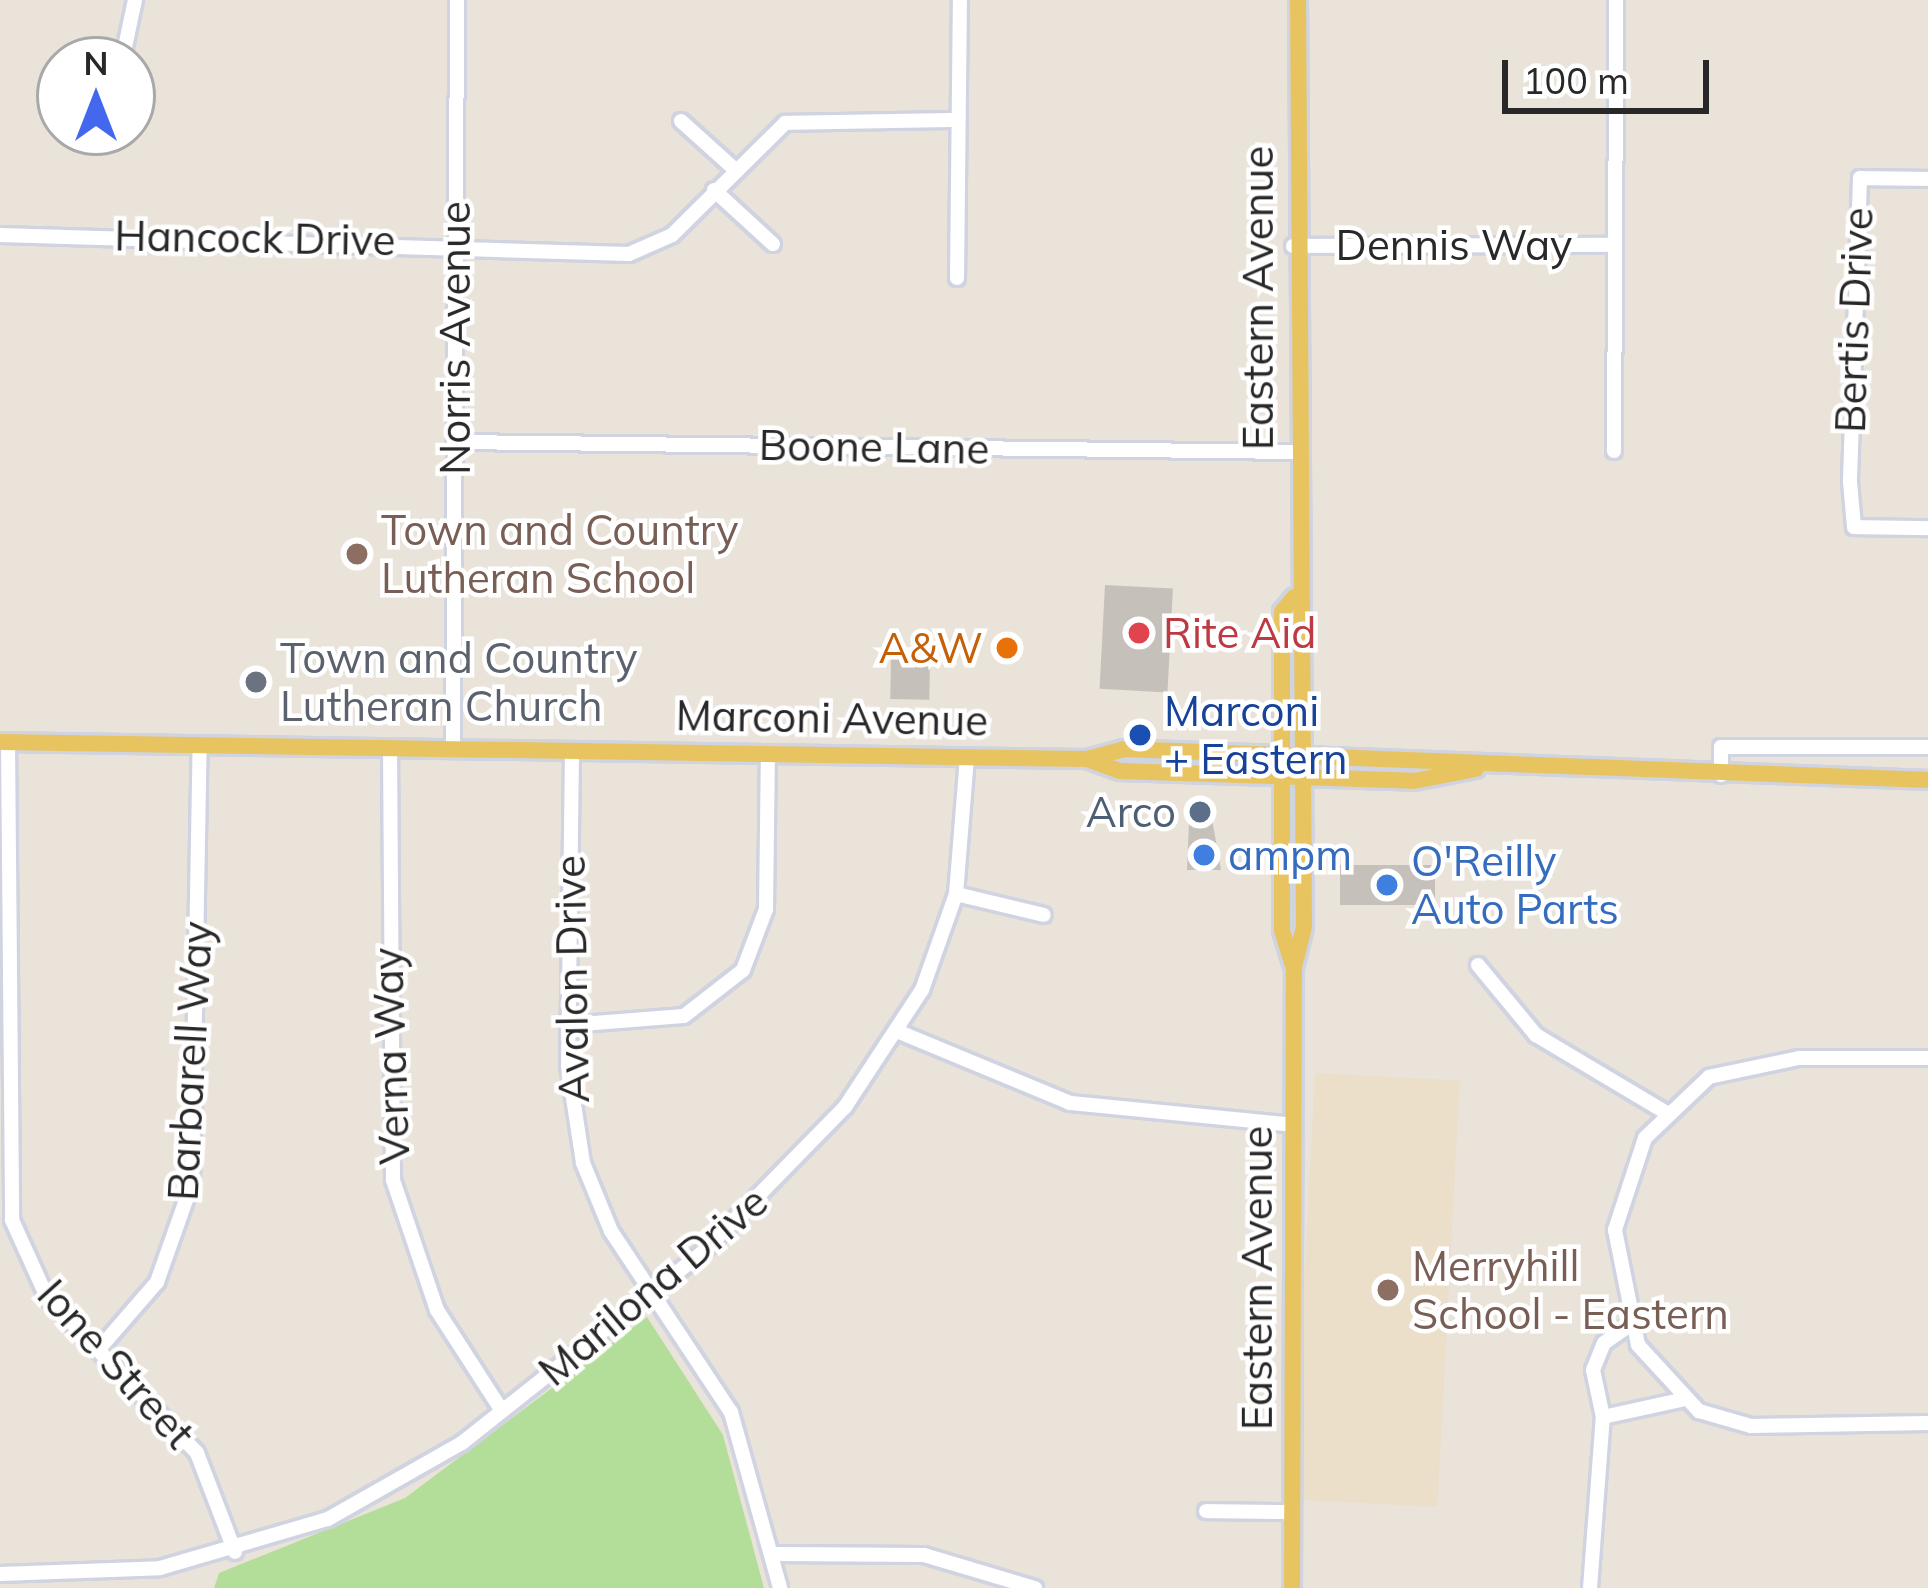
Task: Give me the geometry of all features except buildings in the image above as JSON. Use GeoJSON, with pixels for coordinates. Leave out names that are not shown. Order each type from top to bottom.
{"type":"FeatureCollection","features":[{"type":"Feature","properties":{"kind":"main road","name":"Eastern Avenue"},"geometry":{"type":"LineString","coordinates":[[1292,1588],[1294,968],[1304,777],[1304,614],[1294,597],[1298,0]]}},
{"type":"Feature","properties":{"kind":"main road","name":"Eastern Avenue"},"geometry":{"type":"LineString","coordinates":[[1294,597],[1282,612],[1282,930],[1294,968]]}},
{"type":"Feature","properties":{"kind":"main road","name":"Marconi Avenue"},"geometry":{"type":"LineString","coordinates":[[4,742],[1087,758],[1124,748],[1455,759],[1476,770],[1928,780]]}},
{"type":"Feature","properties":{"kind":"main road","name":"Marconi Avenue"},"geometry":{"type":"LineString","coordinates":[[1087,758],[1120,770],[1454,782],[1476,770]]}},
{"type":"Feature","properties":{"kind":"street"},"geometry":{"type":"LineString","coordinates":[[127,36],[135,0]]}},
{"type":"Feature","properties":{"kind":"street","name":"Norris Avenue"},"geometry":{"type":"LineString","coordinates":[[453,748],[457,0]]}},
{"type":"Feature","properties":{"kind":"street"},"geometry":{"type":"LineString","coordinates":[[957,278],[959,0]]}},
{"type":"Feature","properties":{"kind":"street"},"geometry":{"type":"LineString","coordinates":[[1614,451],[1616,0]]}},
{"type":"Feature","properties":{"kind":"street","name":"Hancock Drive"},"geometry":{"type":"LineString","coordinates":[[0,235],[638,253],[672,235],[732,167],[795,120],[958,120]]}},
{"type":"Feature","properties":{"kind":"street"},"geometry":{"type":"LineString","coordinates":[[681,121],[732,167]]}},
{"type":"Feature","properties":{"kind":"street","name":"Bertis Drive"},"geometry":{"type":"LineString","coordinates":[[1928,179],[1860,178],[1850,482],[1854,527],[1928,528]]}},
{"type":"Feature","properties":{"kind":"street"},"geometry":{"type":"LineString","coordinates":[[714,190],[773,244]]}},
{"type":"Feature","properties":{"kind":"street","name":"Dennis Way"},"geometry":{"type":"LineString","coordinates":[[1293,246],[1615,245]]}},
{"type":"Feature","properties":{"kind":"street","name":"Boone Lane"},"geometry":{"type":"LineString","coordinates":[[454,442],[1293,452]]}},
{"type":"Feature","properties":{"kind":"street","name":"Ione Street"},"geometry":{"type":"LineString","coordinates":[[4,742],[7,1196],[38,1281],[197,1453],[235,1552]]}},
{"type":"Feature","properties":{"kind":"street","name":"Barbarell Way"},"geometry":{"type":"LineString","coordinates":[[99,1349],[157,1282],[192,1183],[200,745]]}},
{"type":"Feature","properties":{"kind":"street"},"geometry":{"type":"LineString","coordinates":[[1721,775],[1721,747],[1928,747]]}},
{"type":"Feature","properties":{"kind":"street","name":"Verna Way"},"geometry":{"type":"LineString","coordinates":[[390,748],[393,1180],[437,1310],[502,1411]]}},
{"type":"Feature","properties":{"kind":"street","name":"Avalon Drive"},"geometry":{"type":"LineString","coordinates":[[572,750],[569,1025],[583,1162],[654,1293],[730,1412],[776,1554],[780,1588]]}},
{"type":"Feature","properties":{"kind":"street"},"geometry":{"type":"LineString","coordinates":[[569,1025],[684,1016],[743,970],[766,909],[768,753]]}},
{"type":"Feature","properties":{"kind":"street","name":"Marilona Drive"},"geometry":{"type":"LineString","coordinates":[[0,1574],[95,1581],[235,1552],[391,1488],[502,1411],[654,1293],[790,1168],[898,1032],[956,894],[967,756]]}},
{"type":"Feature","properties":{"kind":"street"},"geometry":{"type":"LineString","coordinates":[[956,894],[1044,915]]}},
{"type":"Feature","properties":{"kind":"street"},"geometry":{"type":"LineString","coordinates":[[1478,965],[1520,1021],[1594,1072],[1665,1112]]}},
{"type":"Feature","properties":{"kind":"street"},"geometry":{"type":"LineString","coordinates":[[898,1032],[1070,1103],[1167,1121],[1293,1125]]}},
{"type":"Feature","properties":{"kind":"street"},"geometry":{"type":"LineString","coordinates":[[1681,1400],[1630,1325],[1618,1208],[1665,1112],[1708,1077],[1755,1064],[1928,1058]]}},
{"type":"Feature","properties":{"kind":"street"},"geometry":{"type":"LineString","coordinates":[[1590,1588],[1603,1417],[1594,1360],[1630,1325]]}},
{"type":"Feature","properties":{"kind":"street"},"geometry":{"type":"LineString","coordinates":[[1603,1417],[1681,1400],[1751,1426],[1928,1424]]}},
{"type":"Feature","properties":{"kind":"street"},"geometry":{"type":"LineString","coordinates":[[1206,1511],[1292,1512]]}},
{"type":"Feature","properties":{"kind":"street"},"geometry":{"type":"LineString","coordinates":[[776,1554],[890,1551],[1035,1588]]}},
{"type":"Feature","properties":{"kind":"shaded area","name":"Merryhill School - Eastern"},"geometry":{"type":"Polygon","coordinates":[[[1315,1073],[1460,1081],[1437,1507],[1293,1499],[1315,1073]]]}},
{"type":"Feature","properties":{"kind":"green space"},"geometry":{"type":"Polygon","coordinates":[[[647,1317],[723,1435],[764,1588],[214,1588],[219,1573],[405,1498],[647,1317]]]}},
{"type":"Feature","properties":{"kind":"place","name":"Town and Country Lutheran School"},"geometry":{"type":"Point","coordinates":[357,554]}},
{"type":"Feature","properties":{"kind":"place","name":"Rite Aid"},"geometry":{"type":"Point","coordinates":[1139,633]}},
{"type":"Feature","properties":{"kind":"place","name":"A&W"},"geometry":{"type":"Point","coordinates":[1007,648]}},
{"type":"Feature","properties":{"kind":"place","name":"Town and Country Lutheran Church"},"geometry":{"type":"Point","coordinates":[256,682]}},
{"type":"Feature","properties":{"kind":"place","name":"Marconi + Eastern"},"geometry":{"type":"Point","coordinates":[1140,735]}},
{"type":"Feature","properties":{"kind":"place","name":"Arco"},"geometry":{"type":"Point","coordinates":[1200,812]}},
{"type":"Feature","properties":{"kind":"place","name":"ampm"},"geometry":{"type":"Point","coordinates":[1204,855]}},
{"type":"Feature","properties":{"kind":"place","name":"O'Reilly Auto Parts"},"geometry":{"type":"Point","coordinates":[1387,885]}},
{"type":"Feature","properties":{"kind":"place","name":"Merryhill School - Eastern"},"geometry":{"type":"Point","coordinates":[1388,1290]}}]}
